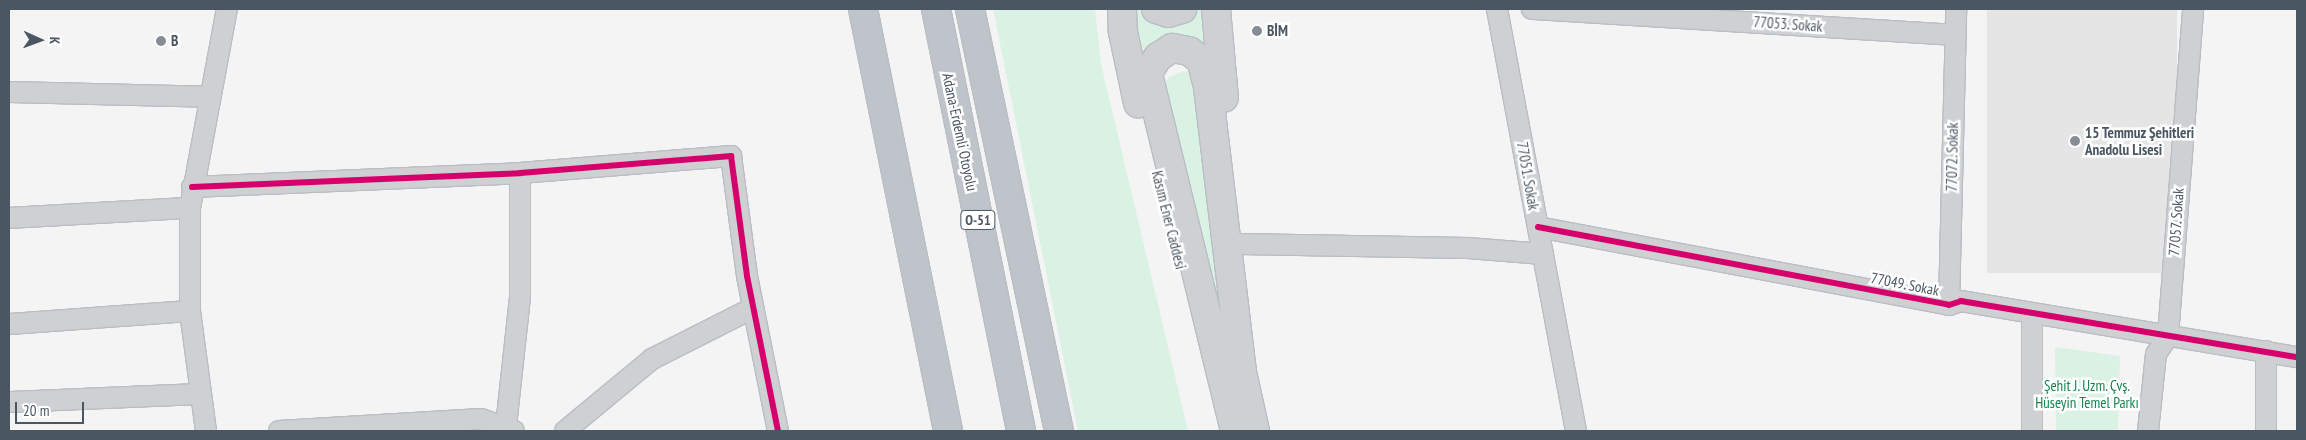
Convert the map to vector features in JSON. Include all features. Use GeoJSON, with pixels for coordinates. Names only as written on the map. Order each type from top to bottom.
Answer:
{"type":"FeatureCollection","features":[{"type":"Feature","properties":{"kind":"highway"},"geometry":{"type":"LineString","coordinates":[[863,9],[948,431]]}},
{"type":"Feature","properties":{"kind":"highway","name":"Adana-Erdemli Otoyolu"},"geometry":{"type":"LineString","coordinates":[[936,9],[1021,431]]}},
{"type":"Feature","properties":{"kind":"highway"},"geometry":{"type":"LineString","coordinates":[[970,9],[1059,431]]}},
{"type":"Feature","properties":{"kind":"main road","name":"Kasım Ener Caddesi"},"geometry":{"type":"LineString","coordinates":[[1122,9],[1122,32],[1136,97],[1221,431]]}},
{"type":"Feature","properties":{"kind":"main road"},"geometry":{"type":"LineString","coordinates":[[1156,9],[1168,13],[1182,9]]}},
{"type":"Feature","properties":{"kind":"main road"},"geometry":{"type":"LineString","coordinates":[[1216,9],[1255,378],[1268,431]]}},
{"type":"Feature","properties":{"kind":"main road"},"geometry":{"type":"LineString","coordinates":[[1235,431],[1148,73],[1158,57],[1172,48],[1189,51],[1201,60],[1208,87],[1242,372],[1255,431]]}},
{"type":"Feature","properties":{"kind":"street"},"geometry":{"type":"LineString","coordinates":[[206,431],[190,311],[190,208],[208,97],[227,9]]}},
{"type":"Feature","properties":{"kind":"street","name":"77051. Sokak"},"geometry":{"type":"LineString","coordinates":[[1497,9],[1576,431]]}},
{"type":"Feature","properties":{"kind":"street","name":"77053. Sokak"},"geometry":{"type":"LineString","coordinates":[[1532,9],[1954,35]]}},
{"type":"Feature","properties":{"kind":"street","name":"77072. Sokak"},"geometry":{"type":"LineString","coordinates":[[1949,306],[1956,9]]}},
{"type":"Feature","properties":{"kind":"street","name":"77057. Sokak"},"geometry":{"type":"LineString","coordinates":[[2148,431],[2156,354],[2168,336],[2193,9]]}},
{"type":"Feature","properties":{"kind":"street"},"geometry":{"type":"LineString","coordinates":[[9,92],[208,97]]}},
{"type":"Feature","properties":{"kind":"street"},"geometry":{"type":"LineString","coordinates":[[192,187],[520,173],[731,156],[753,308],[778,431]]}},
{"type":"Feature","properties":{"kind":"street"},"geometry":{"type":"LineString","coordinates":[[278,431],[481,419],[510,429],[520,297],[520,173]]}},
{"type":"Feature","properties":{"kind":"street"},"geometry":{"type":"LineString","coordinates":[[9,218],[190,208]]}},
{"type":"Feature","properties":{"kind":"street","name":"77049. Sokak"},"geometry":{"type":"LineString","coordinates":[[1538,227],[1949,306],[1961,301],[2032,315],[2266,350],[2297,357]]}},
{"type":"Feature","properties":{"kind":"street"},"geometry":{"type":"LineString","coordinates":[[1240,244],[1468,248],[1543,254]]}},
{"type":"Feature","properties":{"kind":"street"},"geometry":{"type":"LineString","coordinates":[[565,431],[652,359],[753,308]]}},
{"type":"Feature","properties":{"kind":"street"},"geometry":{"type":"LineString","coordinates":[[9,324],[190,311]]}},
{"type":"Feature","properties":{"kind":"street"},"geometry":{"type":"LineString","coordinates":[[2032,315],[2032,431]]}},
{"type":"Feature","properties":{"kind":"street"},"geometry":{"type":"LineString","coordinates":[[2266,350],[2266,431]]}},
{"type":"Feature","properties":{"kind":"street"},"geometry":{"type":"LineString","coordinates":[[9,402],[201,394]]}},
{"type":"Feature","properties":{"kind":"shaded area","name":"15 Temmuz Şehitleri Anadolu Lisesi"},"geometry":{"type":"Polygon","coordinates":[[[1987,9],[2177,9],[2177,273],[1987,273],[1987,9]]]}},
{"type":"Feature","properties":{"kind":"green space"},"geometry":{"type":"Polygon","coordinates":[[[993,9],[1095,9],[1101,64],[1188,431],[1078,431],[993,9]]]}},
{"type":"Feature","properties":{"kind":"green space"},"geometry":{"type":"Polygon","coordinates":[[[1136,9],[1190,16],[1196,9],[1205,9],[1208,54],[1193,36],[1172,33],[1154,42],[1140,60],[1136,9]]]}},
{"type":"Feature","properties":{"kind":"green space"},"geometry":{"type":"Polygon","coordinates":[[[1184,71],[1193,74],[1242,431],[1162,88],[1169,77],[1184,71]]]}},
{"type":"Feature","properties":{"kind":"green space","name":"Şehit J. Uzm. Çvş. Hüseyin Temel Parkı"},"geometry":{"type":"Polygon","coordinates":[[[2055,347],[2120,356],[2118,431],[2056,431],[2055,347]]]}},
{"type":"Feature","properties":{"kind":"cycle path"},"geometry":{"type":"LineString","coordinates":[[192,187],[520,173],[731,156],[747,276],[778,431]]}},
{"type":"Feature","properties":{"kind":"cycle path"},"geometry":{"type":"LineString","coordinates":[[1538,227],[1949,305],[1961,301],[2297,357]]}},
{"type":"Feature","properties":{"kind":"place","name":"BİM"},"geometry":{"type":"Point","coordinates":[1257,31]}},
{"type":"Feature","properties":{"kind":"place","name":"B"},"geometry":{"type":"Point","coordinates":[161,41]}},
{"type":"Feature","properties":{"kind":"place","name":"15 Temmuz Şehitleri Anadolu Lisesi"},"geometry":{"type":"Point","coordinates":[2075,141]}}]}
